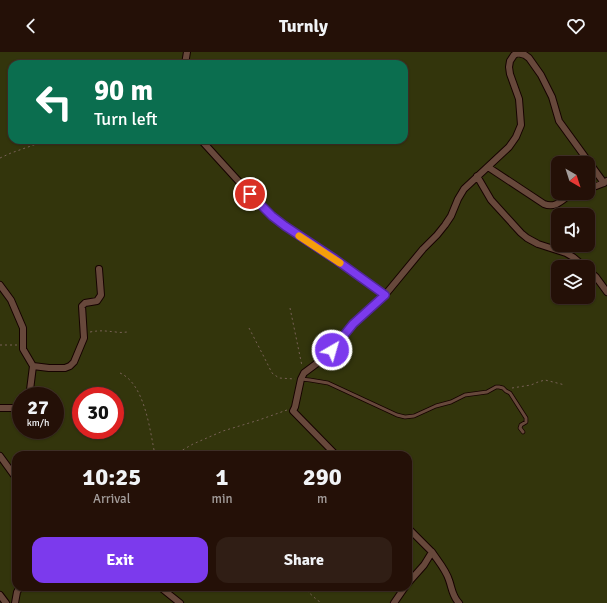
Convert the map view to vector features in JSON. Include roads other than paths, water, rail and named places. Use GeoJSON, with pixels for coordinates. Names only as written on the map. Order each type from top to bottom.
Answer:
{"type":"FeatureCollection","features":[{"type":"Feature","properties":{"kind":"street"},"geometry":{"type":"LineString","coordinates":[[332,451],[293,411],[301,379],[304,373],[326,356],[353,324],[385,295],[423,249],[441,230],[450,216],[461,192],[509,147],[516,137],[520,125],[519,99],[509,67],[512,57],[516,54],[518,53],[525,55],[542,75],[552,97],[559,121],[606,181],[595,185]]}},
{"type":"Feature","properties":{"kind":"street"},"geometry":{"type":"LineString","coordinates":[[205,144],[242,186],[278,221],[385,295]]}},
{"type":"Feature","properties":{"kind":"street"},"geometry":{"type":"LineString","coordinates":[[488,167],[548,205],[556,205],[563,200]]}},
{"type":"Feature","properties":{"kind":"street"},"geometry":{"type":"LineString","coordinates":[[478,176],[491,200],[521,233],[538,244],[566,253],[577,260]]}},
{"type":"Feature","properties":{"kind":"street"},"geometry":{"type":"LineString","coordinates":[[33,366],[65,368],[74,362],[84,338],[81,308],[84,304],[95,302],[100,297],[99,269]]}},
{"type":"Feature","properties":{"kind":"street"},"geometry":{"type":"LineString","coordinates":[[595,276],[605,284],[607,292]]}},
{"type":"Feature","properties":{"kind":"street"},"geometry":{"type":"LineString","coordinates":[[0,285],[11,300],[23,328],[23,349],[33,366],[30,387]]}},
{"type":"Feature","properties":{"kind":"street"},"geometry":{"type":"LineString","coordinates":[[0,408],[12,408]]}},
{"type":"Feature","properties":{"kind":"street"},"geometry":{"type":"LineString","coordinates":[[0,456],[12,472]]}},
{"type":"Feature","properties":{"kind":"street"},"geometry":{"type":"LineString","coordinates":[[412,532],[432,552],[449,578],[453,594],[459,603]]}},
{"type":"Feature","properties":{"kind":"street"},"geometry":{"type":"LineString","coordinates":[[412,578],[424,565],[432,552]]}},
{"type":"Feature","properties":{"kind":"street"},"geometry":{"type":"LineString","coordinates":[[15,603],[18,591]]}},
{"type":"Feature","properties":{"kind":"street"},"geometry":{"type":"LineString","coordinates":[[165,591],[180,603]]}},
{"type":"Feature","properties":{"kind":"street"},"geometry":{"type":"LineString","coordinates":[[394,603],[402,591]]}},
{"type":"Feature","properties":{"kind":"street"},"geometry":{"type":"LineString","coordinates":[[0,595],[6,603]]}},
{"type":"Feature","properties":{"kind":"lane"},"geometry":{"type":"LineString","coordinates":[[301,379],[328,383],[397,415],[405,417],[414,416],[436,406],[451,402],[462,396],[487,392],[497,387],[503,388],[510,393],[526,418],[526,422],[521,425],[520,428],[523,432]]}}]}
